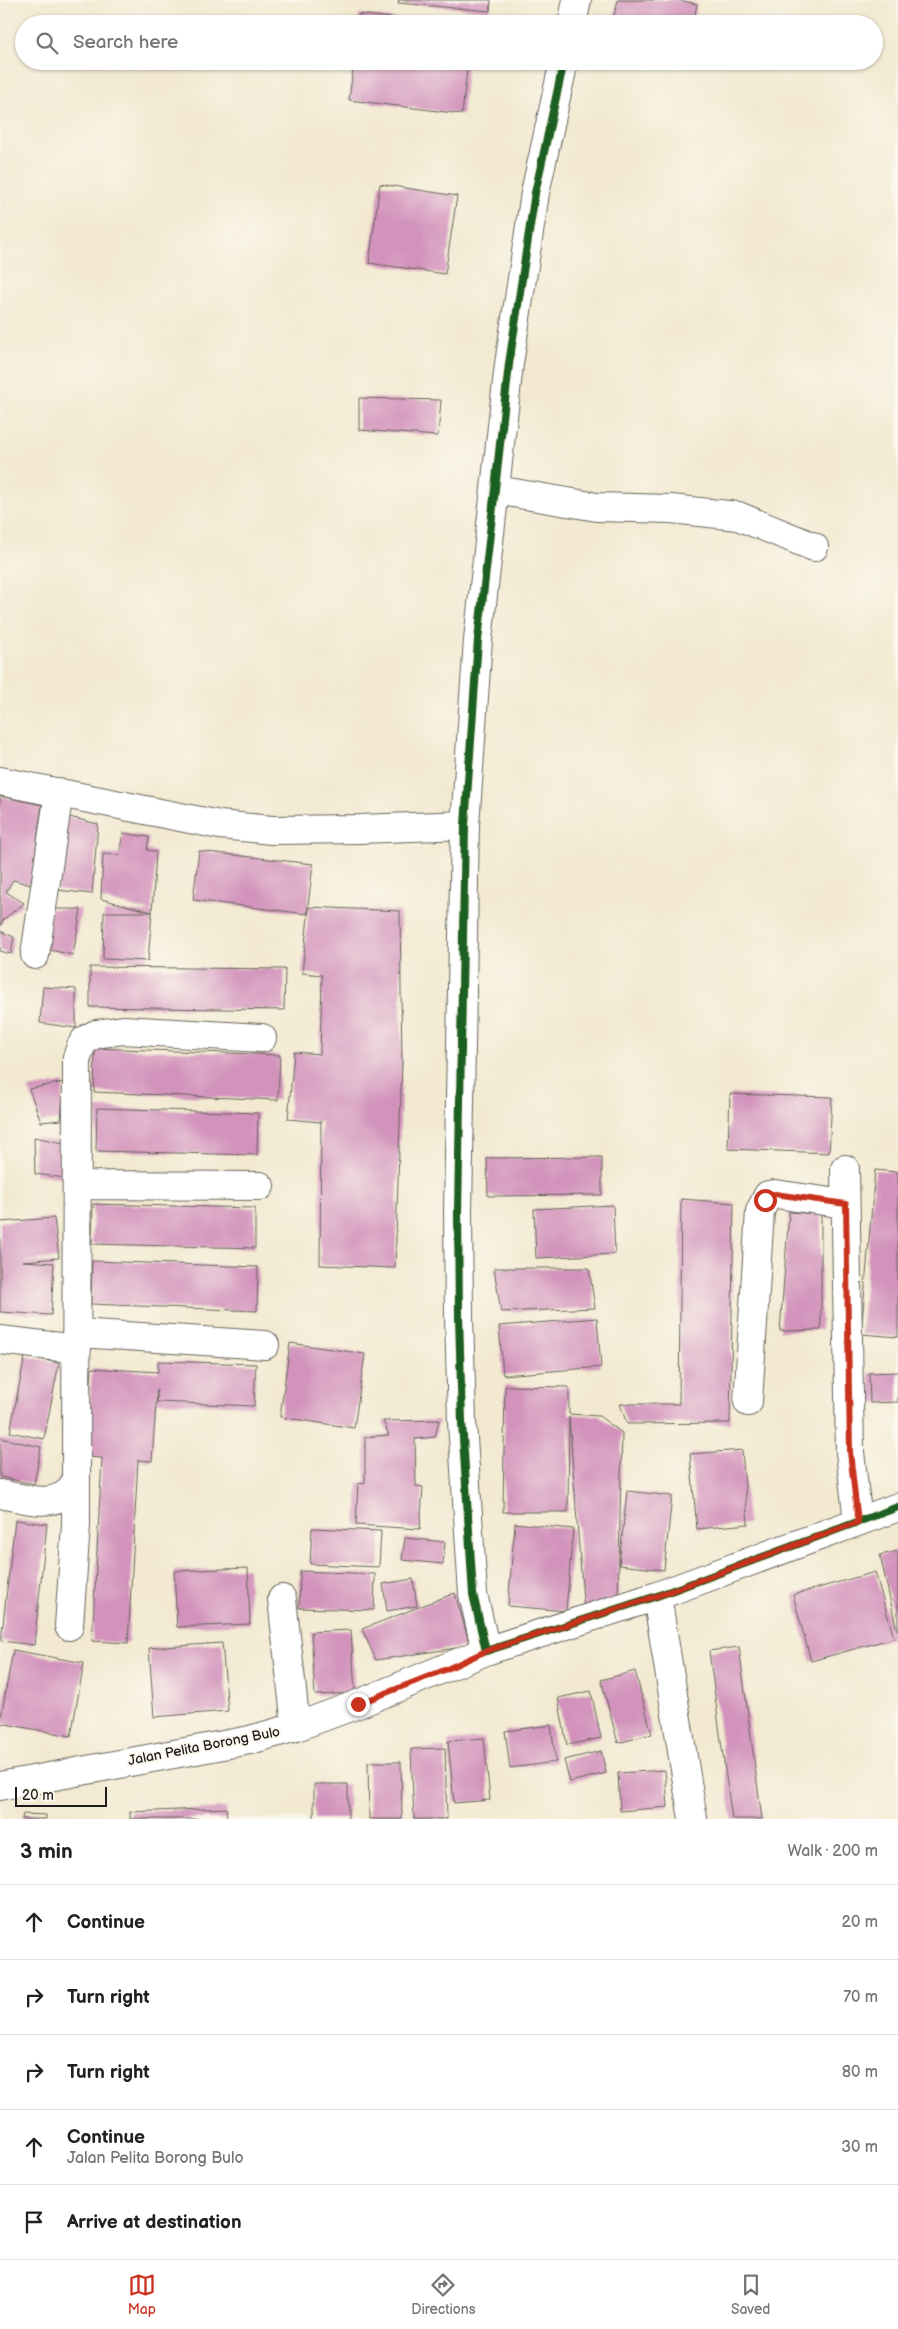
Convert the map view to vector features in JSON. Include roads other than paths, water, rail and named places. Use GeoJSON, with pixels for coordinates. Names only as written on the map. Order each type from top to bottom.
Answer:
{"type":"FeatureCollection","features":[{"type":"Feature","properties":{"kind":"street"},"geometry":{"type":"LineString","coordinates":[[574,15],[577,0]]}},
{"type":"Feature","properties":{"kind":"street"},"geometry":{"type":"LineString","coordinates":[[486,1651],[473,1594],[462,1422],[459,1316],[458,1211],[465,825],[478,640],[510,364],[535,194],[562,70]]}},
{"type":"Feature","properties":{"kind":"street"},"geometry":{"type":"LineString","coordinates":[[496,490],[597,507],[671,509],[738,516],[814,547]]}},
{"type":"Feature","properties":{"kind":"street"},"geometry":{"type":"LineString","coordinates":[[0,781],[220,825],[272,830],[465,825]]}},
{"type":"Feature","properties":{"kind":"street"},"geometry":{"type":"LineString","coordinates":[[35,955],[59,792]]}},
{"type":"Feature","properties":{"kind":"street"},"geometry":{"type":"LineString","coordinates":[[69,1626],[76,1524],[77,1058],[85,1040],[96,1034],[123,1030],[262,1038]]}},
{"type":"Feature","properties":{"kind":"street"},"geometry":{"type":"LineString","coordinates":[[845,1169],[850,1452],[858,1522]]}},
{"type":"Feature","properties":{"kind":"street"},"geometry":{"type":"LineString","coordinates":[[77,1185],[260,1186]]}},
{"type":"Feature","properties":{"kind":"street"},"geometry":{"type":"LineString","coordinates":[[748,1402],[760,1211],[765,1200],[768,1195],[775,1194],[846,1204]]}},
{"type":"Feature","properties":{"kind":"street"},"geometry":{"type":"LineString","coordinates":[[0,1340],[265,1345]]}},
{"type":"Feature","properties":{"kind":"street"},"geometry":{"type":"LineString","coordinates":[[0,1494],[50,1501],[66,1496],[72,1490],[76,1479]]}},
{"type":"Feature","properties":{"kind":"street","name":"Jalan Pelita Borong Bulo"},"geometry":{"type":"LineString","coordinates":[[0,1786],[250,1740],[296,1727],[447,1669],[486,1651],[657,1596],[898,1507]]}},
{"type":"Feature","properties":{"kind":"street"},"geometry":{"type":"LineString","coordinates":[[657,1596],[693,1819]]}},
{"type":"Feature","properties":{"kind":"street"},"geometry":{"type":"LineString","coordinates":[[282,1599],[296,1727]]}}]}
